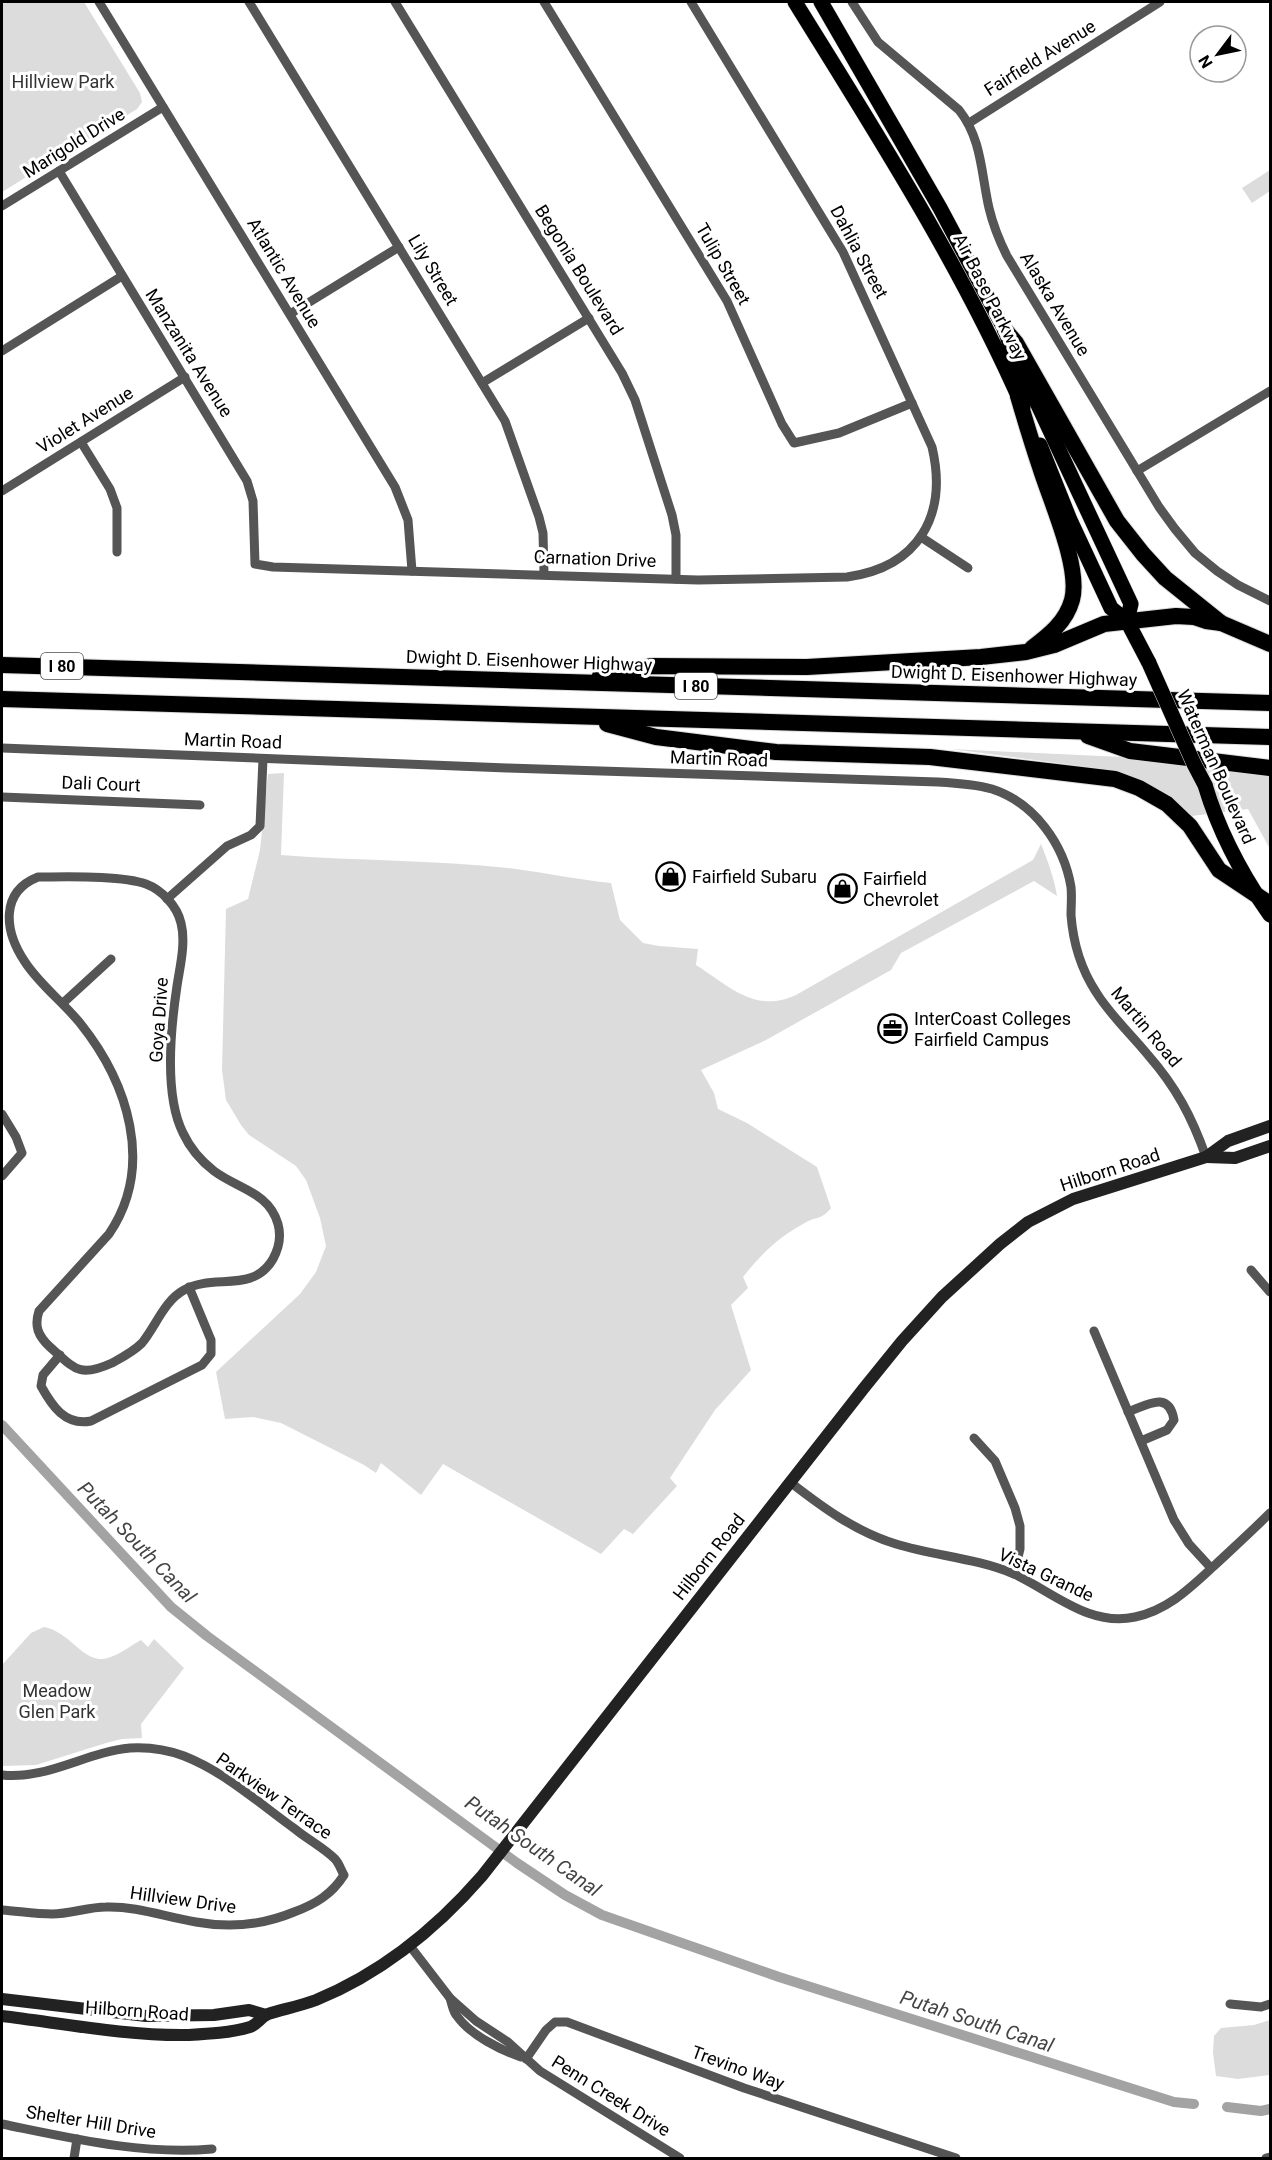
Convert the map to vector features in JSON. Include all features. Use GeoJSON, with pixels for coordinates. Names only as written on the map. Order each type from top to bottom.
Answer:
{"type":"FeatureCollection","features":[{"type":"Feature","properties":{"kind":"highway"},"geometry":{"type":"LineString","coordinates":[[1005,330],[1016,343],[1118,521],[1143,554],[1166,578],[1221,622],[1270,644]]}},
{"type":"Feature","properties":{"kind":"highway"},"geometry":{"type":"LineString","coordinates":[[1018,396],[1068,552],[1074,586],[1069,608],[1062,621],[1053,632],[1026,652]]}},
{"type":"Feature","properties":{"kind":"highway"},"geometry":{"type":"LineString","coordinates":[[570,682],[651,666],[807,667],[1026,652],[1054,645],[1104,624],[1176,616],[1221,622]]}},
{"type":"Feature","properties":{"kind":"highway","name":"Dwight D. Eisenhower Highway"},"geometry":{"type":"LineString","coordinates":[[2,665],[1270,703]]}},
{"type":"Feature","properties":{"kind":"highway","name":"I 80"},"geometry":{"type":"LineString","coordinates":[[2,699],[1270,737]]}},
{"type":"Feature","properties":{"kind":"highway"},"geometry":{"type":"LineString","coordinates":[[574,716],[656,737],[776,752],[930,757],[1115,779],[1139,788],[1167,804],[1190,826],[1219,870],[1264,900]]}},
{"type":"Feature","properties":{"kind":"highway"},"geometry":{"type":"LineString","coordinates":[[1076,731],[1130,751],[1270,768]]}},
{"type":"Feature","properties":{"kind":"main road","name":"Air Base Parkway"},"geometry":{"type":"LineString","coordinates":[[795,2],[926,218],[964,288],[1018,396],[1070,520],[1111,608],[1127,621],[1149,663]]}},
{"type":"Feature","properties":{"kind":"main road","name":"Air Base Parkway"},"geometry":{"type":"LineString","coordinates":[[821,2],[946,218],[1005,330],[1131,604],[1127,621]]}},
{"type":"Feature","properties":{"kind":"main road","name":"Waterman Boulevard"},"geometry":{"type":"LineString","coordinates":[[1149,663],[1205,785],[1215,817],[1236,861],[1264,900],[1270,915]]}},
{"type":"Feature","properties":{"kind":"street","name":"Atlantic Avenue"},"geometry":{"type":"LineString","coordinates":[[99,2],[395,487],[408,520],[412,571]]}},
{"type":"Feature","properties":{"kind":"street","name":"Lily Street"},"geometry":{"type":"LineString","coordinates":[[249,2],[505,421],[526,477],[543,533],[544,574]]}},
{"type":"Feature","properties":{"kind":"street","name":"Begonia Boulevard"},"geometry":{"type":"LineString","coordinates":[[395,2],[589,318],[636,400],[672,515],[676,536],[676,579]]}},
{"type":"Feature","properties":{"kind":"street","name":"Tulip Street"},"geometry":{"type":"LineString","coordinates":[[544,2],[727,301],[782,424],[794,443],[839,433],[912,403]]}},
{"type":"Feature","properties":{"kind":"street","name":"Dahlia Street"},"geometry":{"type":"LineString","coordinates":[[691,2],[843,252],[932,447],[937,468],[938,491],[921,537]]}},
{"type":"Feature","properties":{"kind":"street","name":"Alaska Avenue"},"geometry":{"type":"LineString","coordinates":[[852,2],[878,42],[959,110],[969,123],[978,149],[988,206],[997,237],[1169,522],[1195,553],[1238,585],[1270,601]]}},
{"type":"Feature","properties":{"kind":"street","name":"Fairfield Avenue"},"geometry":{"type":"LineString","coordinates":[[969,123],[1160,2]]}},
{"type":"Feature","properties":{"kind":"street","name":"Marigold Drive"},"geometry":{"type":"LineString","coordinates":[[2,207],[163,107]]}},
{"type":"Feature","properties":{"kind":"street","name":"Manzanita Avenue"},"geometry":{"type":"LineString","coordinates":[[59,171],[247,481],[253,501],[255,564]]}},
{"type":"Feature","properties":{"kind":"street"},"geometry":{"type":"LineString","coordinates":[[290,314],[399,247]]}},
{"type":"Feature","properties":{"kind":"street"},"geometry":{"type":"LineString","coordinates":[[2,351],[122,276]]}},
{"type":"Feature","properties":{"kind":"street"},"geometry":{"type":"LineString","coordinates":[[483,383],[589,318]]}},
{"type":"Feature","properties":{"kind":"street","name":"Violet Avenue"},"geometry":{"type":"LineString","coordinates":[[2,491],[185,378]]}},
{"type":"Feature","properties":{"kind":"street"},"geometry":{"type":"LineString","coordinates":[[1137,471],[1270,391]]}},
{"type":"Feature","properties":{"kind":"street"},"geometry":{"type":"LineString","coordinates":[[81,442],[110,489],[117,508],[117,552]]}},
{"type":"Feature","properties":{"kind":"street"},"geometry":{"type":"LineString","coordinates":[[921,537],[968,568]]}},
{"type":"Feature","properties":{"kind":"street","name":"Carnation Drive"},"geometry":{"type":"LineString","coordinates":[[255,564],[273,567],[676,579],[816,578],[865,575],[897,560],[921,537]]}},
{"type":"Feature","properties":{"kind":"street","name":"Martin Road"},"geometry":{"type":"LineString","coordinates":[[2,748],[963,783],[993,789],[1022,805],[1037,818],[1061,852],[1068,873],[1074,933],[1080,960],[1087,976],[1104,1003],[1179,1094],[1198,1133],[1206,1157]]}},
{"type":"Feature","properties":{"kind":"street"},"geometry":{"type":"LineString","coordinates":[[167,899],[227,846],[251,835],[260,826],[263,759]]}},
{"type":"Feature","properties":{"kind":"street","name":"Dali Court"},"geometry":{"type":"LineString","coordinates":[[2,797],[200,805]]}},
{"type":"Feature","properties":{"kind":"street","name":"Goya Drive"},"geometry":{"type":"LineString","coordinates":[[11,896],[16,888],[38,877],[130,880],[147,884],[167,899],[176,910],[181,922],[183,940],[170,1045],[175,1109],[182,1132],[197,1154],[215,1172],[257,1194],[267,1202],[275,1214],[280,1230],[278,1248],[273,1260],[252,1278],[239,1282],[202,1283],[189,1287]]}},
{"type":"Feature","properties":{"kind":"street"},"geometry":{"type":"LineString","coordinates":[[2,890],[11,896],[6,909],[7,926],[12,941],[26,964],[63,1003],[93,1041],[111,1072],[129,1124],[134,1154],[130,1191],[117,1222],[109,1234],[39,1311],[36,1321],[37,1331],[42,1340],[78,1369],[87,1372],[97,1370],[126,1356],[142,1342],[172,1299],[189,1287],[211,1340],[211,1354],[202,1365],[91,1421],[79,1424],[64,1417],[41,1386],[43,1375],[60,1355]]}},
{"type":"Feature","properties":{"kind":"street"},"geometry":{"type":"LineString","coordinates":[[63,1003],[111,959]]}},
{"type":"Feature","properties":{"kind":"street"},"geometry":{"type":"LineString","coordinates":[[2,1114],[16,1137],[22,1153],[2,1176]]}},
{"type":"Feature","properties":{"kind":"street","name":"Hilborn Road"},"geometry":{"type":"LineString","coordinates":[[2,2016],[148,2033],[186,2035],[252,2027],[266,2015],[336,1991],[372,1972],[410,1946],[434,1927],[460,1901],[486,1870],[790,1482],[909,1333],[942,1297],[1000,1244],[1029,1222],[1073,1199],[1206,1157],[1228,1141],[1270,1126]]}},
{"type":"Feature","properties":{"kind":"street","name":"Hilborn Road"},"geometry":{"type":"LineString","coordinates":[[1206,1157],[1235,1158],[1270,1146]]}},
{"type":"Feature","properties":{"kind":"street"},"geometry":{"type":"LineString","coordinates":[[1251,1270],[1270,1292]]}},
{"type":"Feature","properties":{"kind":"street"},"geometry":{"type":"LineString","coordinates":[[1094,1331],[1174,1520],[1189,1544],[1211,1568]]}},
{"type":"Feature","properties":{"kind":"street"},"geometry":{"type":"LineString","coordinates":[[1128,1412],[1156,1401],[1166,1403],[1172,1410],[1174,1420],[1167,1430],[1141,1442]]}},
{"type":"Feature","properties":{"kind":"street"},"geometry":{"type":"LineString","coordinates":[[974,1438],[995,1461],[1015,1508],[1020,1526],[1020,1549],[1014,1574]]}},
{"type":"Feature","properties":{"kind":"street","name":"Vista Grande"},"geometry":{"type":"LineString","coordinates":[[790,1482],[836,1515],[866,1532],[894,1543],[983,1563],[1014,1574],[1073,1608],[1102,1618],[1133,1618],[1159,1610],[1183,1594],[1270,1513]]}},
{"type":"Feature","properties":{"kind":"street","name":"Parkview Terrace"},"geometry":{"type":"LineString","coordinates":[[2,1775],[31,1775],[53,1770],[104,1752],[132,1748],[156,1749],[183,1756],[213,1770],[270,1811],[335,1860],[344,1875]]}},
{"type":"Feature","properties":{"kind":"street","name":"Hillview Drive"},"geometry":{"type":"LineString","coordinates":[[2,1910],[53,1914],[105,1907],[145,1910],[195,1922],[225,1925],[250,1924],[282,1918],[308,1907],[335,1889],[344,1875]]}},
{"type":"Feature","properties":{"kind":"street","name":"Penn Creek Drive"},"geometry":{"type":"LineString","coordinates":[[410,1946],[450,1998],[476,2021],[508,2042],[540,2071],[680,2158]]}},
{"type":"Feature","properties":{"kind":"street","name":"Penn Creek Drive"},"geometry":{"type":"LineString","coordinates":[[450,1998],[456,2015],[488,2042],[501,2050],[526,2059]]}},
{"type":"Feature","properties":{"kind":"street","name":"Hilborn Road"},"geometry":{"type":"LineString","coordinates":[[2,1999],[146,2016],[194,2016],[249,2010],[266,2015]]}},
{"type":"Feature","properties":{"kind":"street"},"geometry":{"type":"LineString","coordinates":[[1230,2004],[1261,2007],[1270,2004]]}},
{"type":"Feature","properties":{"kind":"street","name":"Penn Creek Drive"},"geometry":{"type":"LineString","coordinates":[[476,2021],[488,2042]]}},
{"type":"Feature","properties":{"kind":"street","name":"Trevino Way"},"geometry":{"type":"LineString","coordinates":[[526,2059],[546,2030],[555,2022],[567,2022],[932,2155],[956,2158]]}},
{"type":"Feature","properties":{"kind":"street","name":"Shelter Hill Drive"},"geometry":{"type":"LineString","coordinates":[[2,2124],[139,2150],[212,2149]]}},
{"type":"Feature","properties":{"kind":"street"},"geometry":{"type":"LineString","coordinates":[[74,2158],[77,2139]]}},
{"type":"Feature","properties":{"kind":"street"},"geometry":{"type":"LineString","coordinates":[[1266,2158],[1270,2157]]}},
{"type":"Feature","properties":{"kind":"green space","name":"Hillview Park"},"geometry":{"type":"Polygon","coordinates":[[[2,2],[84,2],[140,93],[142,102],[137,109],[2,192],[2,2]]]}},
{"type":"Feature","properties":{"kind":"green space"},"geometry":{"type":"Polygon","coordinates":[[[1270,170],[1270,191],[1252,203],[1242,188],[1270,170]]]}},
{"type":"Feature","properties":{"kind":"green space"},"geometry":{"type":"Polygon","coordinates":[[[951,749],[1270,764],[1270,849],[1248,809],[1192,816],[1169,795],[1118,771],[951,749]]]}},
{"type":"Feature","properties":{"kind":"green space"},"geometry":{"type":"Polygon","coordinates":[[[284,773],[281,855],[487,866],[611,883],[620,920],[643,943],[698,949],[696,965],[743,995],[768,1001],[796,995],[1033,860],[1041,844],[1057,896],[1034,881],[901,953],[891,970],[766,1040],[701,1070],[714,1093],[718,1109],[747,1123],[817,1167],[831,1208],[821,1217],[794,1229],[778,1241],[743,1277],[748,1288],[731,1305],[751,1370],[715,1410],[670,1478],[677,1486],[633,1534],[624,1529],[601,1554],[443,1464],[421,1495],[381,1463],[376,1473],[281,1423],[253,1417],[225,1419],[216,1372],[300,1294],[316,1272],[326,1246],[320,1218],[306,1180],[296,1166],[249,1135],[241,1125],[226,1100],[222,1070],[226,909],[248,899],[260,850],[268,774],[284,773]]]}},
{"type":"Feature","properties":{"kind":"green space","name":"Meadow Glen Park"},"geometry":{"type":"Polygon","coordinates":[[[44,1627],[60,1634],[88,1655],[102,1659],[117,1654],[141,1640],[148,1647],[154,1639],[184,1668],[141,1724],[142,1738],[106,1743],[36,1765],[2,1766],[2,1665],[31,1633],[44,1627]]]}},
{"type":"Feature","properties":{"kind":"green space"},"geometry":{"type":"Polygon","coordinates":[[[1270,2020],[1270,2075],[1238,2079],[1216,2076],[1213,2053],[1214,2036],[1221,2028],[1254,2025],[1270,2020]]]}},
{"type":"Feature","properties":{"kind":"waterway","name":"Putah South Canal"},"geometry":{"type":"LineString","coordinates":[[2,1425],[171,1607],[207,1636],[517,1863],[565,1895],[602,1915],[779,1977],[1174,2102],[1194,2104]]}},
{"type":"Feature","properties":{"kind":"waterway","name":"Putah South Canal"},"geometry":{"type":"LineString","coordinates":[[1227,2107],[1261,2111],[1270,2109]]}},
{"type":"Feature","properties":{"kind":"place","name":"Fairfield Subaru"},"geometry":{"type":"Point","coordinates":[671,877]}},
{"type":"Feature","properties":{"kind":"place","name":"Fairfield Chevrolet"},"geometry":{"type":"Point","coordinates":[842,889]}},
{"type":"Feature","properties":{"kind":"place","name":"InterCoast Colleges Fairfield Campus"},"geometry":{"type":"Point","coordinates":[893,1029]}}]}
